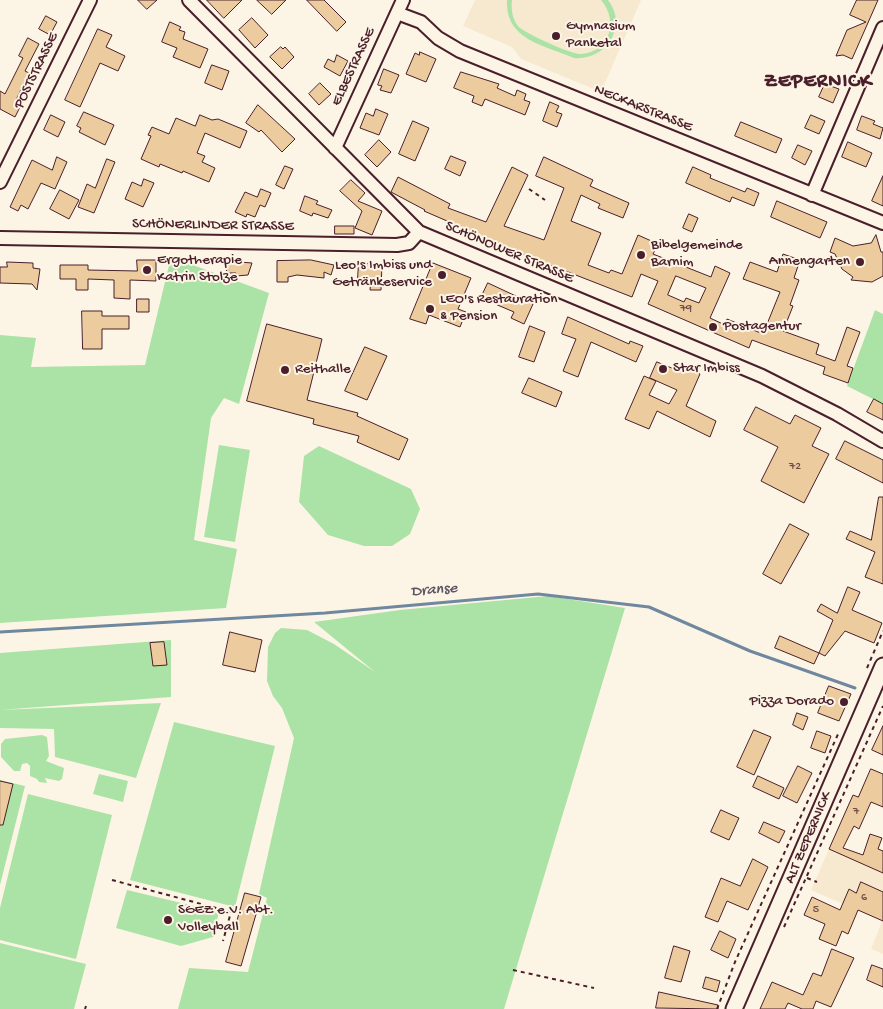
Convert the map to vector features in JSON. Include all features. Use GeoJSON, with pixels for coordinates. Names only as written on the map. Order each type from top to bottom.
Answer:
{"type":"FeatureCollection","features":[{"type":"Feature","properties":{"kind":"main road","name":"ALT ZEPERNICK"},"geometry":{"type":"LineString","coordinates":[[734,1009],[883,666]]}},
{"type":"Feature","properties":{"kind":"street","name":"POSTSTRASSE"},"geometry":{"type":"LineString","coordinates":[[2,174],[90,0]]}},
{"type":"Feature","properties":{"kind":"street","name":"SCHÖNOWER STRASSE"},"geometry":{"type":"LineString","coordinates":[[190,0],[419,232],[754,372],[837,414],[883,441]]}},
{"type":"Feature","properties":{"kind":"street","name":"ELBESTRASSE"},"geometry":{"type":"LineString","coordinates":[[335,148],[403,0]]}},
{"type":"Feature","properties":{"kind":"street","name":"NECKARSTRASSE"},"geometry":{"type":"LineString","coordinates":[[397,13],[421,22],[438,38],[460,51],[883,223]]}},
{"type":"Feature","properties":{"kind":"street"},"geometry":{"type":"LineString","coordinates":[[812,195],[883,28]]}},
{"type":"Feature","properties":{"kind":"street","name":"SCHÖNERLINDER STRASSE"},"geometry":{"type":"LineString","coordinates":[[0,238],[397,246],[409,243],[419,232]]}},
{"type":"Feature","properties":{"kind":"path"},"geometry":{"type":"LineString","coordinates":[[529,190],[545,200]]}},
{"type":"Feature","properties":{"kind":"path"},"geometry":{"type":"LineString","coordinates":[[865,675],[883,631]]}},
{"type":"Feature","properties":{"kind":"path"},"geometry":{"type":"LineString","coordinates":[[783,930],[883,706]]}},
{"type":"Feature","properties":{"kind":"path"},"geometry":{"type":"LineString","coordinates":[[717,1009],[734,962],[841,728]]}},
{"type":"Feature","properties":{"kind":"path"},"geometry":{"type":"LineString","coordinates":[[806,878],[817,882]]}},
{"type":"Feature","properties":{"kind":"path"},"geometry":{"type":"LineString","coordinates":[[112,880],[231,912],[223,941]]}},
{"type":"Feature","properties":{"kind":"path"},"geometry":{"type":"LineString","coordinates":[[513,970],[594,988]]}},
{"type":"Feature","properties":{"kind":"shaded area","name":"Gymnasium Panketal"},"geometry":{"type":"Polygon","coordinates":[[[475,0],[641,0],[601,92],[521,59],[512,47],[463,26],[475,0]]]}},
{"type":"Feature","properties":{"kind":"shaded area"},"geometry":{"type":"Polygon","coordinates":[[[829,849],[883,873],[883,954],[871,949],[882,921],[811,890],[829,849]]]}},
{"type":"Feature","properties":{"kind":"green space"},"geometry":{"type":"Polygon","coordinates":[[[507,0],[512,0],[513,17],[518,26],[548,43],[568,51],[581,54],[591,52],[605,42],[609,34],[610,17],[601,0],[608,0],[614,10],[615,31],[604,48],[595,54],[574,58],[528,39],[519,33],[512,24],[508,13],[507,0]]]}},
{"type":"Feature","properties":{"kind":"green space"},"geometry":{"type":"Polygon","coordinates":[[[171,257],[269,293],[239,404],[224,398],[211,418],[194,540],[237,549],[226,608],[0,623],[0,335],[36,338],[31,367],[145,365],[171,257]]]}},
{"type":"Feature","properties":{"kind":"green space"},"geometry":{"type":"Polygon","coordinates":[[[875,310],[883,314],[883,404],[847,386],[875,310]]]}},
{"type":"Feature","properties":{"kind":"green space"},"geometry":{"type":"Polygon","coordinates":[[[219,445],[250,450],[235,542],[204,537],[219,445]]]}},
{"type":"Feature","properties":{"kind":"green space"},"geometry":{"type":"Polygon","coordinates":[[[319,446],[411,489],[420,509],[410,534],[392,546],[364,546],[328,535],[299,502],[304,456],[319,446]]]}},
{"type":"Feature","properties":{"kind":"green space"},"geometry":{"type":"Polygon","coordinates":[[[548,596],[625,608],[504,1009],[178,1009],[189,968],[248,972],[267,898],[259,894],[294,738],[282,708],[273,696],[267,681],[268,647],[275,633],[281,628],[307,630],[334,644],[375,672],[314,622],[400,610],[548,596]]]}},
{"type":"Feature","properties":{"kind":"green space"},"geometry":{"type":"Polygon","coordinates":[[[171,640],[171,697],[0,710],[0,653],[171,640]]]}},
{"type":"Feature","properties":{"kind":"green space"},"geometry":{"type":"Polygon","coordinates":[[[161,703],[136,778],[55,757],[54,729],[0,728],[0,710],[161,703]]]}},
{"type":"Feature","properties":{"kind":"green space"},"geometry":{"type":"Polygon","coordinates":[[[174,722],[275,746],[235,907],[130,880],[174,722]]]}},
{"type":"Feature","properties":{"kind":"green space"},"geometry":{"type":"Polygon","coordinates":[[[42,735],[47,737],[49,756],[46,761],[64,768],[62,779],[59,781],[45,778],[47,783],[39,782],[30,776],[30,766],[27,763],[22,764],[20,771],[14,771],[1,757],[1,744],[5,739],[42,735]]]}},
{"type":"Feature","properties":{"kind":"green space"},"geometry":{"type":"Polygon","coordinates":[[[99,774],[128,781],[123,802],[93,794],[99,774]]]}},
{"type":"Feature","properties":{"kind":"green space"},"geometry":{"type":"Polygon","coordinates":[[[0,780],[25,786],[0,885],[0,780]]]}},
{"type":"Feature","properties":{"kind":"green space"},"geometry":{"type":"Polygon","coordinates":[[[28,794],[112,815],[76,959],[0,940],[0,908],[28,794]]]}},
{"type":"Feature","properties":{"kind":"green space","name":"SGEZ e.V. Abt. Volleyball"},"geometry":{"type":"Polygon","coordinates":[[[127,890],[219,912],[213,937],[181,946],[116,928],[127,890]]]}},
{"type":"Feature","properties":{"kind":"green space"},"geometry":{"type":"Polygon","coordinates":[[[0,943],[86,964],[74,1009],[0,1009],[0,943]]]}},
{"type":"Feature","properties":{"kind":"building"},"geometry":{"type":"Polygon","coordinates":[[[138,0],[157,0],[147,9],[138,0]]]}},
{"type":"Feature","properties":{"kind":"building"},"geometry":{"type":"Polygon","coordinates":[[[207,0],[242,0],[224,18],[207,0]]]}},
{"type":"Feature","properties":{"kind":"building"},"geometry":{"type":"Polygon","coordinates":[[[257,0],[286,0],[272,14],[257,0]]]}},
{"type":"Feature","properties":{"kind":"building"},"geometry":{"type":"Polygon","coordinates":[[[307,0],[324,0],[346,22],[337,31],[307,0]]]}},
{"type":"Feature","properties":{"kind":"building"},"geometry":{"type":"Polygon","coordinates":[[[857,0],[878,0],[852,59],[843,55],[836,56],[847,30],[866,22],[850,15],[857,0]]]}},
{"type":"Feature","properties":{"kind":"building"},"geometry":{"type":"Polygon","coordinates":[[[46,16],[57,22],[50,35],[39,29],[46,16]]]}},
{"type":"Feature","properties":{"kind":"building"},"geometry":{"type":"Polygon","coordinates":[[[252,18],[268,35],[255,48],[239,30],[252,18]]]}},
{"type":"Feature","properties":{"kind":"building"},"geometry":{"type":"Polygon","coordinates":[[[170,22],[181,27],[179,30],[185,32],[183,39],[208,49],[200,68],[173,57],[177,48],[162,42],[170,22]]]}},
{"type":"Feature","properties":{"kind":"building"},"geometry":{"type":"Polygon","coordinates":[[[98,29],[112,35],[106,47],[125,56],[118,71],[100,63],[80,107],[65,100],[98,29]]]}},
{"type":"Feature","properties":{"kind":"building"},"geometry":{"type":"Polygon","coordinates":[[[28,38],[39,44],[25,71],[29,73],[16,100],[22,103],[15,117],[0,109],[0,91],[5,94],[23,58],[19,56],[28,38]]]}},
{"type":"Feature","properties":{"kind":"building"},"geometry":{"type":"Polygon","coordinates":[[[281,47],[283,49],[285,47],[294,57],[282,69],[270,57],[281,47]]]}},
{"type":"Feature","properties":{"kind":"building"},"geometry":{"type":"Polygon","coordinates":[[[420,52],[436,59],[426,82],[406,74],[415,53],[419,55],[420,52]]]}},
{"type":"Feature","properties":{"kind":"building"},"geometry":{"type":"Polygon","coordinates":[[[337,55],[348,61],[340,76],[324,67],[328,59],[334,62],[337,55]]]}},
{"type":"Feature","properties":{"kind":"building"},"geometry":{"type":"Polygon","coordinates":[[[212,65],[229,71],[222,90],[205,83],[212,65]]]}},
{"type":"Feature","properties":{"kind":"building"},"geometry":{"type":"Polygon","coordinates":[[[384,69],[399,75],[391,93],[380,90],[382,86],[378,85],[384,69]]]}},
{"type":"Feature","properties":{"kind":"building"},"geometry":{"type":"Polygon","coordinates":[[[461,72],[499,84],[497,88],[515,96],[517,90],[526,94],[524,100],[530,102],[525,115],[485,99],[482,106],[472,102],[474,96],[454,88],[461,72]]]}},
{"type":"Feature","properties":{"kind":"building"},"geometry":{"type":"Polygon","coordinates":[[[320,83],[331,94],[319,105],[309,94],[320,83]]]}},
{"type":"Feature","properties":{"kind":"building"},"geometry":{"type":"Polygon","coordinates":[[[825,84],[839,89],[833,103],[819,97],[825,84]]]}},
{"type":"Feature","properties":{"kind":"building"},"geometry":{"type":"Polygon","coordinates":[[[550,102],[559,106],[556,112],[562,114],[557,127],[543,121],[550,102]]]}},
{"type":"Feature","properties":{"kind":"building"},"geometry":{"type":"Polygon","coordinates":[[[258,105],[295,139],[282,152],[261,130],[259,132],[246,123],[258,105]]]}},
{"type":"Feature","properties":{"kind":"building"},"geometry":{"type":"Polygon","coordinates":[[[376,109],[388,114],[379,135],[360,128],[366,113],[373,116],[376,109]]]}},
{"type":"Feature","properties":{"kind":"building"},"geometry":{"type":"Polygon","coordinates":[[[84,112],[114,125],[105,145],[79,132],[81,128],[77,126],[84,112]]]}},
{"type":"Feature","properties":{"kind":"building"},"geometry":{"type":"Polygon","coordinates":[[[51,115],[65,122],[58,137],[44,130],[51,115]]]}},
{"type":"Feature","properties":{"kind":"building"},"geometry":{"type":"Polygon","coordinates":[[[200,115],[212,120],[218,119],[247,131],[240,148],[205,133],[197,153],[205,156],[202,162],[215,168],[209,182],[183,171],[182,173],[160,164],[159,167],[141,159],[151,136],[148,135],[152,127],[169,134],[176,118],[195,126],[200,115]]]}},
{"type":"Feature","properties":{"kind":"building"},"geometry":{"type":"Polygon","coordinates":[[[811,115],[825,121],[819,134],[805,128],[811,115]]]}},
{"type":"Feature","properties":{"kind":"building"},"geometry":{"type":"Polygon","coordinates":[[[862,116],[875,121],[873,124],[883,128],[880,139],[857,130],[862,116]]]}},
{"type":"Feature","properties":{"kind":"building"},"geometry":{"type":"Polygon","coordinates":[[[413,121],[429,128],[415,161],[399,154],[413,121]]]}},
{"type":"Feature","properties":{"kind":"building"},"geometry":{"type":"Polygon","coordinates":[[[741,122],[782,139],[776,153],[735,136],[741,122]]]}},
{"type":"Feature","properties":{"kind":"building"},"geometry":{"type":"Polygon","coordinates":[[[379,140],[391,152],[377,167],[365,155],[379,140]]]}},
{"type":"Feature","properties":{"kind":"building"},"geometry":{"type":"Polygon","coordinates":[[[848,142],[872,153],[866,167],[842,157],[848,142]]]}},
{"type":"Feature","properties":{"kind":"building"},"geometry":{"type":"Polygon","coordinates":[[[798,145],[812,151],[805,165],[792,158],[798,145]]]}},
{"type":"Feature","properties":{"kind":"building"},"geometry":{"type":"Polygon","coordinates":[[[451,156],[466,162],[460,176],[445,169],[451,156]]]}},
{"type":"Feature","properties":{"kind":"building"},"geometry":{"type":"Polygon","coordinates":[[[57,157],[67,162],[55,189],[41,183],[28,209],[21,205],[18,211],[10,207],[32,160],[52,170],[57,157]]]}},
{"type":"Feature","properties":{"kind":"building"},"geometry":{"type":"Polygon","coordinates":[[[544,157],[593,180],[590,186],[629,203],[623,218],[598,208],[600,204],[581,195],[571,221],[601,233],[588,265],[609,273],[611,270],[622,274],[638,235],[658,244],[653,254],[711,277],[715,266],[730,273],[710,318],[725,325],[727,319],[763,334],[780,292],[743,279],[750,262],[777,272],[783,254],[800,260],[794,278],[799,280],[790,305],[793,306],[783,331],[819,344],[816,354],[835,361],[847,327],[860,332],[847,366],[853,368],[848,383],[823,374],[825,367],[752,340],[749,348],[648,304],[658,281],[641,274],[632,297],[453,227],[454,224],[424,211],[391,192],[398,177],[450,204],[448,208],[486,222],[512,167],[528,175],[504,226],[544,240],[564,188],[536,176],[544,157]],[[676,276],[668,295],[684,302],[686,298],[699,303],[706,288],[676,276]]]}},
{"type":"Feature","properties":{"kind":"building"},"geometry":{"type":"Polygon","coordinates":[[[107,159],[115,162],[94,213],[78,207],[87,184],[95,188],[107,159]]]}},
{"type":"Feature","properties":{"kind":"building"},"geometry":{"type":"Polygon","coordinates":[[[285,166],[293,169],[284,189],[276,185],[285,166]]]}},
{"type":"Feature","properties":{"kind":"building"},"geometry":{"type":"Polygon","coordinates":[[[693,167],[711,175],[710,178],[745,192],[747,188],[759,193],[754,206],[732,197],[730,202],[686,183],[693,167]]]}},
{"type":"Feature","properties":{"kind":"building"},"geometry":{"type":"Polygon","coordinates":[[[883,176],[883,206],[872,201],[883,176]]]}},
{"type":"Feature","properties":{"kind":"building"},"geometry":{"type":"Polygon","coordinates":[[[144,179],[154,183],[143,207],[125,199],[132,182],[141,186],[144,179]]]}},
{"type":"Feature","properties":{"kind":"building"},"geometry":{"type":"Polygon","coordinates":[[[351,180],[365,193],[358,201],[382,211],[372,235],[355,228],[362,211],[340,191],[351,180]]]}},
{"type":"Feature","properties":{"kind":"building"},"geometry":{"type":"Polygon","coordinates":[[[261,189],[271,193],[265,207],[260,205],[255,217],[247,214],[246,217],[235,212],[245,192],[257,197],[261,189]]]}},
{"type":"Feature","properties":{"kind":"building"},"geometry":{"type":"Polygon","coordinates":[[[60,190],[79,200],[69,219],[50,209],[60,190]]]}},
{"type":"Feature","properties":{"kind":"building"},"geometry":{"type":"Polygon","coordinates":[[[305,196],[318,201],[316,204],[332,210],[328,218],[313,213],[312,216],[300,211],[305,196]]]}},
{"type":"Feature","properties":{"kind":"building"},"geometry":{"type":"Polygon","coordinates":[[[777,201],[827,222],[820,238],[771,217],[777,201]]]}},
{"type":"Feature","properties":{"kind":"building"},"geometry":{"type":"Polygon","coordinates":[[[689,214],[698,218],[692,232],[683,228],[689,214]]]}},
{"type":"Feature","properties":{"kind":"building"},"geometry":{"type":"Polygon","coordinates":[[[335,226],[354,226],[354,234],[335,234],[335,226]]]}},
{"type":"Feature","properties":{"kind":"building","name":"Annengarten"},"geometry":{"type":"Polygon","coordinates":[[[876,235],[881,252],[883,252],[883,276],[872,282],[851,280],[853,277],[842,269],[835,254],[830,252],[835,238],[853,246],[871,243],[876,235]]]}},
{"type":"Feature","properties":{"kind":"building"},"geometry":{"type":"Polygon","coordinates":[[[137,260],[156,260],[156,281],[130,280],[130,299],[114,298],[114,280],[88,279],[88,290],[76,290],[76,279],[60,279],[60,265],[88,265],[88,270],[137,271],[137,260]]]}},
{"type":"Feature","properties":{"kind":"building"},"geometry":{"type":"Polygon","coordinates":[[[311,260],[334,265],[331,275],[324,272],[324,278],[297,275],[288,277],[288,282],[277,282],[277,261],[311,260]]]}},
{"type":"Feature","properties":{"kind":"building"},"geometry":{"type":"Polygon","coordinates":[[[227,261],[252,263],[248,275],[236,276],[236,273],[227,273],[227,261]]]}},
{"type":"Feature","properties":{"kind":"building"},"geometry":{"type":"Polygon","coordinates":[[[7,262],[33,263],[33,268],[40,269],[37,290],[32,284],[0,283],[0,267],[7,267],[7,262]]]}},
{"type":"Feature","properties":{"kind":"building"},"geometry":{"type":"Polygon","coordinates":[[[359,263],[382,264],[381,290],[370,290],[371,278],[358,278],[359,263]]]}},
{"type":"Feature","properties":{"kind":"building"},"geometry":{"type":"Polygon","coordinates":[[[433,263],[471,278],[458,309],[466,312],[460,327],[429,315],[426,324],[410,319],[433,263]]]}},
{"type":"Feature","properties":{"kind":"building"},"geometry":{"type":"Polygon","coordinates":[[[488,283],[533,304],[524,324],[511,318],[514,312],[481,298],[488,283]]]}},
{"type":"Feature","properties":{"kind":"building"},"geometry":{"type":"Polygon","coordinates":[[[137,299],[149,299],[149,312],[137,312],[137,299]]]}},
{"type":"Feature","properties":{"kind":"building"},"geometry":{"type":"Polygon","coordinates":[[[82,311],[102,311],[102,316],[129,316],[129,329],[102,329],[102,349],[83,349],[82,311]]]}},
{"type":"Feature","properties":{"kind":"building"},"geometry":{"type":"Polygon","coordinates":[[[568,317],[629,344],[630,341],[643,346],[636,362],[591,342],[578,377],[563,371],[576,339],[562,334],[568,317]]]}},
{"type":"Feature","properties":{"kind":"building","name":"Reithalle"},"geometry":{"type":"Polygon","coordinates":[[[267,324],[322,339],[307,400],[358,413],[357,416],[408,439],[399,460],[357,442],[359,436],[313,424],[314,419],[247,401],[267,324]]]}},
{"type":"Feature","properties":{"kind":"building"},"geometry":{"type":"Polygon","coordinates":[[[530,326],[545,332],[534,362],[519,357],[530,326]]]}},
{"type":"Feature","properties":{"kind":"building"},"geometry":{"type":"Polygon","coordinates":[[[365,347],[387,356],[367,400],[345,391],[365,347]]]}},
{"type":"Feature","properties":{"kind":"building"},"geometry":{"type":"Polygon","coordinates":[[[657,362],[679,371],[681,366],[700,374],[686,406],[716,421],[710,437],[657,411],[649,429],[625,419],[644,376],[656,381],[649,395],[669,404],[677,390],[650,378],[657,362]]]}},
{"type":"Feature","properties":{"kind":"building"},"geometry":{"type":"Polygon","coordinates":[[[529,378],[562,392],[556,407],[522,393],[529,378]]]}},
{"type":"Feature","properties":{"kind":"building"},"geometry":{"type":"Polygon","coordinates":[[[874,399],[883,404],[883,420],[867,412],[874,399]]]}},
{"type":"Feature","properties":{"kind":"building"},"geometry":{"type":"Polygon","coordinates":[[[756,407],[790,424],[795,415],[821,428],[812,446],[829,454],[804,503],[761,481],[778,447],[744,430],[756,407]]]}},
{"type":"Feature","properties":{"kind":"building"},"geometry":{"type":"Polygon","coordinates":[[[845,441],[883,460],[883,483],[836,459],[845,441]]]}},
{"type":"Feature","properties":{"kind":"building"},"geometry":{"type":"Polygon","coordinates":[[[879,497],[883,497],[883,584],[865,577],[875,552],[846,539],[850,531],[871,540],[879,497]]]}},
{"type":"Feature","properties":{"kind":"building"},"geometry":{"type":"Polygon","coordinates":[[[790,524],[809,534],[781,584],[763,574],[790,524]]]}},
{"type":"Feature","properties":{"kind":"building"},"geometry":{"type":"Polygon","coordinates":[[[848,587],[860,592],[852,610],[882,623],[874,643],[845,631],[825,656],[819,653],[833,620],[817,611],[821,604],[837,613],[848,587]]]}},
{"type":"Feature","properties":{"kind":"building"},"geometry":{"type":"Polygon","coordinates":[[[230,632],[262,640],[255,672],[223,665],[230,632]]]}},
{"type":"Feature","properties":{"kind":"building"},"geometry":{"type":"Polygon","coordinates":[[[780,636],[819,653],[814,664],[775,648],[780,636]]]}},
{"type":"Feature","properties":{"kind":"building"},"geometry":{"type":"Polygon","coordinates":[[[164,642],[167,665],[153,666],[150,643],[164,642]]]}},
{"type":"Feature","properties":{"kind":"building"},"geometry":{"type":"Polygon","coordinates":[[[829,686],[851,694],[839,721],[818,713],[829,686]]]}},
{"type":"Feature","properties":{"kind":"building"},"geometry":{"type":"Polygon","coordinates":[[[797,713],[808,717],[803,730],[793,725],[797,713]]]}},
{"type":"Feature","properties":{"kind":"building"},"geometry":{"type":"Polygon","coordinates":[[[883,726],[883,755],[872,750],[883,726]]]}},
{"type":"Feature","properties":{"kind":"building"},"geometry":{"type":"Polygon","coordinates":[[[754,730],[771,737],[754,775],[737,767],[754,730]]]}},
{"type":"Feature","properties":{"kind":"building"},"geometry":{"type":"Polygon","coordinates":[[[817,731],[831,736],[825,753],[811,748],[817,731]]]}},
{"type":"Feature","properties":{"kind":"building"},"geometry":{"type":"Polygon","coordinates":[[[798,766],[812,773],[797,803],[783,796],[798,766]]]}},
{"type":"Feature","properties":{"kind":"building"},"geometry":{"type":"Polygon","coordinates":[[[871,769],[883,774],[883,807],[871,802],[859,829],[854,826],[843,848],[863,855],[870,834],[882,838],[878,849],[883,851],[883,873],[829,849],[853,795],[858,797],[871,769]]]}},
{"type":"Feature","properties":{"kind":"building"},"geometry":{"type":"Polygon","coordinates":[[[758,776],[784,788],[779,799],[753,787],[758,776]]]}},
{"type":"Feature","properties":{"kind":"building"},"geometry":{"type":"Polygon","coordinates":[[[0,781],[13,784],[3,825],[0,825],[0,781]]]}},
{"type":"Feature","properties":{"kind":"building"},"geometry":{"type":"Polygon","coordinates":[[[721,810],[739,818],[729,840],[711,832],[721,810]]]}},
{"type":"Feature","properties":{"kind":"building"},"geometry":{"type":"Polygon","coordinates":[[[764,822],[785,831],[779,843],[759,833],[764,822]]]}},
{"type":"Feature","properties":{"kind":"building"},"geometry":{"type":"Polygon","coordinates":[[[753,859],[768,867],[748,910],[727,901],[718,922],[705,917],[721,878],[740,886],[753,859]]]}},
{"type":"Feature","properties":{"kind":"building"},"geometry":{"type":"Polygon","coordinates":[[[861,882],[883,892],[883,921],[858,910],[848,934],[842,931],[836,946],[819,939],[825,924],[804,915],[812,897],[840,910],[849,889],[856,893],[861,882]]]}},
{"type":"Feature","properties":{"kind":"building"},"geometry":{"type":"Polygon","coordinates":[[[245,893],[261,897],[241,966],[226,962],[245,893]]]}},
{"type":"Feature","properties":{"kind":"building"},"geometry":{"type":"Polygon","coordinates":[[[720,931],[736,939],[728,958],[711,950],[720,931]]]}},
{"type":"Feature","properties":{"kind":"building"},"geometry":{"type":"Polygon","coordinates":[[[674,946],[690,951],[681,982],[665,978],[674,946]]]}},
{"type":"Feature","properties":{"kind":"building"},"geometry":{"type":"Polygon","coordinates":[[[832,949],[854,958],[831,1007],[816,1001],[813,1009],[802,1009],[788,1003],[785,1009],[760,1009],[772,982],[803,995],[813,973],[821,976],[832,949]]]}},
{"type":"Feature","properties":{"kind":"building"},"geometry":{"type":"Polygon","coordinates":[[[872,965],[883,969],[883,987],[867,980],[872,965]]]}},
{"type":"Feature","properties":{"kind":"building"},"geometry":{"type":"Polygon","coordinates":[[[706,977],[720,981],[717,992],[703,988],[706,977]]]}},
{"type":"Feature","properties":{"kind":"building"},"geometry":{"type":"Polygon","coordinates":[[[659,992],[718,1005],[718,1009],[656,1008],[659,992]]]}},
{"type":"Feature","properties":{"kind":"waterway","name":"Dranse"},"geometry":{"type":"LineString","coordinates":[[0,632],[325,613],[538,594],[649,607],[750,651],[855,688]]}},
{"type":"Feature","properties":{"kind":"place","name":"Gymnasium Panketal"},"geometry":{"type":"Point","coordinates":[556,36]}},
{"type":"Feature","properties":{"kind":"place","name":"Bibelgemeinde Barnim"},"geometry":{"type":"Point","coordinates":[641,255]}},
{"type":"Feature","properties":{"kind":"place","name":"Annengarten"},"geometry":{"type":"Point","coordinates":[860,262]}},
{"type":"Feature","properties":{"kind":"place","name":"Ergotherapie Katrin Stolze"},"geometry":{"type":"Point","coordinates":[147,270]}},
{"type":"Feature","properties":{"kind":"place","name":"Leo's Imbiss und Getränkeservice"},"geometry":{"type":"Point","coordinates":[442,275]}},
{"type":"Feature","properties":{"kind":"place","name":"LEO's Restauration & Pension"},"geometry":{"type":"Point","coordinates":[430,309]}},
{"type":"Feature","properties":{"kind":"place","name":"Postagentur"},"geometry":{"type":"Point","coordinates":[713,327]}},
{"type":"Feature","properties":{"kind":"place","name":"Star Imbiss"},"geometry":{"type":"Point","coordinates":[663,369]}},
{"type":"Feature","properties":{"kind":"place","name":"Reithalle"},"geometry":{"type":"Point","coordinates":[285,370]}},
{"type":"Feature","properties":{"kind":"place","name":"Pizza Dorado"},"geometry":{"type":"Point","coordinates":[844,702]}},
{"type":"Feature","properties":{"kind":"place","name":"SGEZ e.V. Abt. Volleyball"},"geometry":{"type":"Point","coordinates":[168,920]}},
{"type":"Feature","properties":{"kind":"district","name":"ZEPERNICK"},"geometry":{"type":"Point","coordinates":[818,83]}}]}
